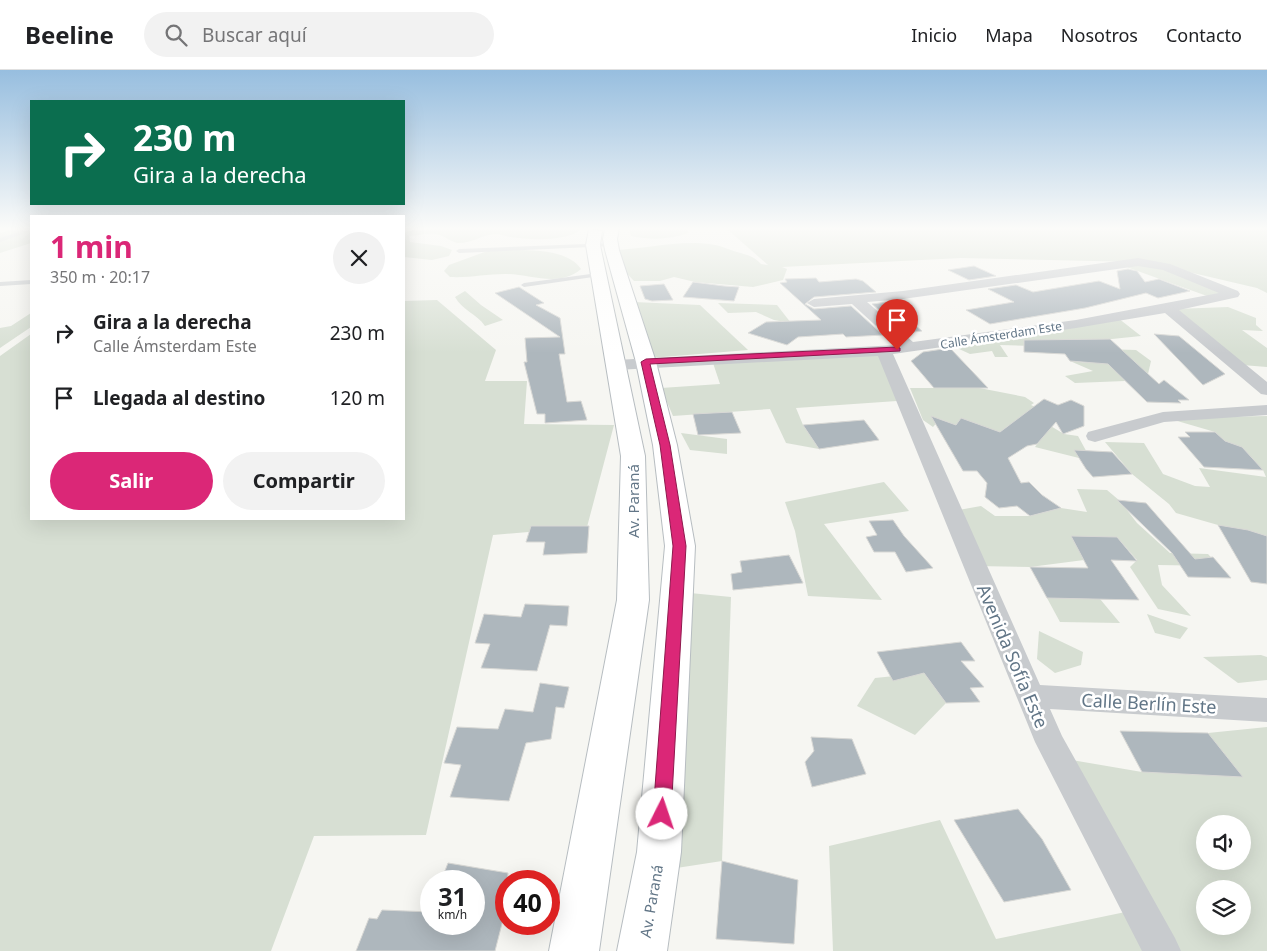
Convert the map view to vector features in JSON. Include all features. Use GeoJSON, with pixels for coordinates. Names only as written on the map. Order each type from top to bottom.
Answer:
{"type":"FeatureCollection","features":[{"type":"Feature","properties":{"kind":"street","name":"Av. Paraná"},"geometry":{"type":"LineString","coordinates":[[609,270],[631,363],[665,445],[680,546],[659,852],[642,951]]}},
{"type":"Feature","properties":{"kind":"street","name":"Calle Ámsterdam Este"},"geometry":{"type":"LineString","coordinates":[[856,300],[992,284],[1084,270]]}},
{"type":"Feature","properties":{"kind":"street","name":"Calle Ámsterdam Este"},"geometry":{"type":"LineString","coordinates":[[631,363],[884,351],[1168,308],[1233,294],[1169,270]]}},
{"type":"Feature","properties":{"kind":"street"},"geometry":{"type":"LineString","coordinates":[[814,303],[856,300],[910,348]]}},
{"type":"Feature","properties":{"kind":"street"},"geometry":{"type":"LineString","coordinates":[[1168,308],[1267,390]]}},
{"type":"Feature","properties":{"kind":"street","name":"Avenida Sofía Este"},"geometry":{"type":"LineString","coordinates":[[884,351],[1050,742],[1162,951]]}},
{"type":"Feature","properties":{"kind":"street","name":"Av. Paraná"},"geometry":{"type":"LineString","coordinates":[[574,951],[633,600],[631,363]]}},
{"type":"Feature","properties":{"kind":"street"},"geometry":{"type":"LineString","coordinates":[[1095,436],[1163,417],[1267,410]]}},
{"type":"Feature","properties":{"kind":"street","name":"Calle Berlín Este"},"geometry":{"type":"LineString","coordinates":[[1030,696],[1267,710]]}},
{"type":"Feature","properties":{"kind":"lane"},"geometry":{"type":"LineString","coordinates":[[524,285],[552,270]]}},
{"type":"Feature","properties":{"kind":"lane"},"geometry":{"type":"LineString","coordinates":[[0,284],[30,282]]}},
{"type":"Feature","properties":{"kind":"shaded area"},"geometry":{"type":"Polygon","coordinates":[[[579,270],[564,278],[554,279],[505,274],[450,277],[444,271],[579,270]]]}},
{"type":"Feature","properties":{"kind":"shaded area"},"geometry":{"type":"Polygon","coordinates":[[[624,270],[787,270],[783,280],[753,287],[695,282],[674,277],[660,281],[634,281],[624,270]]]}},
{"type":"Feature","properties":{"kind":"shaded area"},"geometry":{"type":"Polygon","coordinates":[[[1135,270],[1169,270],[1232,294],[1207,296],[1135,270]]]}},
{"type":"Feature","properties":{"kind":"shaded area"},"geometry":{"type":"Polygon","coordinates":[[[1180,270],[1267,270],[1267,293],[1257,288],[1180,270]]]}},
{"type":"Feature","properties":{"kind":"shaded area"},"geometry":{"type":"Polygon","coordinates":[[[465,291],[503,320],[485,326],[455,297],[465,291]]]}},
{"type":"Feature","properties":{"kind":"shaded area"},"geometry":{"type":"Polygon","coordinates":[[[437,300],[496,350],[485,381],[527,381],[524,424],[614,425],[587,527],[493,535],[426,835],[314,836],[271,951],[0,951],[0,356],[30,335],[30,520],[405,520],[405,301],[437,300]]]}},
{"type":"Feature","properties":{"kind":"shaded area"},"geometry":{"type":"Polygon","coordinates":[[[634,302],[700,305],[748,350],[651,358],[634,302]]]}},
{"type":"Feature","properties":{"kind":"shaded area"},"geometry":{"type":"Polygon","coordinates":[[[718,303],[777,305],[791,323],[774,320],[756,312],[728,313],[718,303]]]}},
{"type":"Feature","properties":{"kind":"shaded area"},"geometry":{"type":"Polygon","coordinates":[[[1228,307],[1256,318],[1256,325],[1263,331],[1242,330],[1267,348],[1267,367],[1242,365],[1175,309],[1228,307]]]}},
{"type":"Feature","properties":{"kind":"shaded area"},"geometry":{"type":"Polygon","coordinates":[[[30,314],[30,328],[0,348],[0,328],[11,326],[30,314]]]}},
{"type":"Feature","properties":{"kind":"shaded area"},"geometry":{"type":"Polygon","coordinates":[[[1118,318],[1141,336],[1112,339],[1078,339],[1033,346],[1000,345],[1008,357],[995,357],[992,351],[970,354],[957,348],[1118,318]]]}},
{"type":"Feature","properties":{"kind":"shaded area"},"geometry":{"type":"Polygon","coordinates":[[[1104,349],[1136,350],[1151,361],[1148,374],[1117,372],[1125,381],[1075,383],[1065,376],[1093,371],[1070,361],[1089,363],[1093,352],[1104,349]]]}},
{"type":"Feature","properties":{"kind":"shaded area"},"geometry":{"type":"Polygon","coordinates":[[[885,355],[897,401],[796,408],[803,425],[819,449],[786,443],[770,409],[673,416],[661,388],[720,384],[712,360],[885,355]]]}},
{"type":"Feature","properties":{"kind":"shaded area"},"geometry":{"type":"Polygon","coordinates":[[[964,385],[1025,397],[1034,403],[1031,405],[1060,419],[1049,425],[1064,434],[1078,436],[1090,458],[1079,458],[1035,447],[1042,438],[1009,425],[1000,432],[961,418],[956,425],[940,419],[933,427],[923,420],[910,388],[954,388],[964,385]]]}},
{"type":"Feature","properties":{"kind":"shaded area"},"geometry":{"type":"Polygon","coordinates":[[[1267,416],[1267,536],[1176,513],[1169,504],[1132,474],[1105,442],[1144,443],[1163,474],[1195,486],[1210,487],[1199,468],[1266,477],[1263,470],[1242,447],[1225,441],[1215,432],[1167,418],[1267,416]]]}},
{"type":"Feature","properties":{"kind":"shaded area"},"geometry":{"type":"Polygon","coordinates":[[[681,433],[727,439],[727,454],[690,450],[681,433]]]}},
{"type":"Feature","properties":{"kind":"shaded area"},"geometry":{"type":"Polygon","coordinates":[[[884,482],[909,511],[824,524],[882,600],[808,596],[795,531],[785,502],[884,482]]]}},
{"type":"Feature","properties":{"kind":"shaded area"},"geometry":{"type":"Polygon","coordinates":[[[1077,489],[1107,490],[1120,501],[1137,523],[1170,553],[1208,554],[1219,566],[1158,565],[1162,585],[1191,616],[1158,609],[1130,567],[1137,560],[1117,537],[1071,536],[1084,560],[1030,567],[976,566],[953,511],[981,506],[995,516],[1030,516],[1061,508],[1087,512],[1077,489]]]}},
{"type":"Feature","properties":{"kind":"shaded area"},"geometry":{"type":"Polygon","coordinates":[[[690,593],[731,597],[722,861],[657,871],[690,593]]]}},
{"type":"Feature","properties":{"kind":"shaded area"},"geometry":{"type":"Polygon","coordinates":[[[1047,598],[1100,599],[1120,623],[1060,622],[1047,598]]]}},
{"type":"Feature","properties":{"kind":"shaded area"},"geometry":{"type":"Polygon","coordinates":[[[1147,614],[1188,628],[1180,639],[1155,633],[1147,614]]]}},
{"type":"Feature","properties":{"kind":"shaded area"},"geometry":{"type":"Polygon","coordinates":[[[1039,631],[1083,652],[1081,665],[1055,673],[1037,659],[1039,631]]]}},
{"type":"Feature","properties":{"kind":"shaded area"},"geometry":{"type":"Polygon","coordinates":[[[1261,655],[1267,657],[1267,680],[1238,683],[1203,657],[1261,655]]]}},
{"type":"Feature","properties":{"kind":"shaded area"},"geometry":{"type":"Polygon","coordinates":[[[924,673],[946,703],[915,735],[857,706],[875,678],[924,673]]]}},
{"type":"Feature","properties":{"kind":"shaded area"},"geometry":{"type":"Polygon","coordinates":[[[1267,727],[1267,951],[1168,951],[1060,758],[1142,772],[1208,733],[1267,727]]]}},
{"type":"Feature","properties":{"kind":"shaded area"},"geometry":{"type":"Polygon","coordinates":[[[940,820],[996,939],[1135,910],[1144,951],[833,951],[829,846],[940,820]]]}},
{"type":"Feature","properties":{"kind":"building"},"geometry":{"type":"Polygon","coordinates":[[[948,270],[983,270],[996,276],[969,280],[948,270]]]}},
{"type":"Feature","properties":{"kind":"building"},"geometry":{"type":"Polygon","coordinates":[[[1117,271],[1137,271],[1145,282],[1159,279],[1190,291],[1158,298],[1146,293],[1085,308],[990,324],[966,310],[1014,302],[988,289],[1016,285],[1033,292],[1099,281],[1120,289],[1117,271]]]}},
{"type":"Feature","properties":{"kind":"building"},"geometry":{"type":"Polygon","coordinates":[[[816,278],[819,282],[856,279],[863,281],[876,292],[814,297],[805,304],[814,309],[851,306],[883,335],[846,337],[843,334],[798,337],[787,345],[748,333],[766,322],[821,320],[780,283],[787,282],[785,279],[816,278]]]}},
{"type":"Feature","properties":{"kind":"building"},"geometry":{"type":"Polygon","coordinates":[[[693,282],[739,287],[734,301],[683,297],[693,282]]]}},
{"type":"Feature","properties":{"kind":"building"},"geometry":{"type":"Polygon","coordinates":[[[664,284],[673,300],[652,301],[645,299],[640,286],[664,284]]]}},
{"type":"Feature","properties":{"kind":"building"},"geometry":{"type":"Polygon","coordinates":[[[519,287],[544,303],[536,305],[560,318],[565,354],[559,354],[567,402],[581,401],[587,420],[545,423],[545,414],[537,414],[524,362],[527,362],[525,338],[560,337],[495,293],[519,287]]]}},
{"type":"Feature","properties":{"kind":"building"},"geometry":{"type":"Polygon","coordinates":[[[888,302],[922,331],[905,333],[872,304],[888,302]]]}},
{"type":"Feature","properties":{"kind":"building"},"geometry":{"type":"Polygon","coordinates":[[[1154,334],[1179,336],[1225,374],[1203,385],[1154,334]]]}},
{"type":"Feature","properties":{"kind":"building"},"geometry":{"type":"Polygon","coordinates":[[[1110,339],[1159,384],[1164,380],[1189,400],[1178,400],[1181,403],[1147,402],[1108,364],[1070,361],[1065,354],[1024,352],[1024,340],[1110,339]]]}},
{"type":"Feature","properties":{"kind":"building"},"geometry":{"type":"Polygon","coordinates":[[[950,348],[988,388],[934,388],[911,361],[923,352],[950,348]]]}},
{"type":"Feature","properties":{"kind":"building"},"geometry":{"type":"Polygon","coordinates":[[[1044,399],[1058,405],[1071,400],[1084,406],[1084,426],[1063,434],[1056,422],[1037,444],[1027,446],[1008,458],[1021,483],[1029,482],[1042,495],[1061,508],[1030,516],[1017,506],[999,508],[985,497],[987,483],[977,471],[963,471],[931,416],[956,425],[961,418],[1000,432],[1044,399]]]}},
{"type":"Feature","properties":{"kind":"building"},"geometry":{"type":"Polygon","coordinates":[[[732,412],[741,433],[698,435],[693,414],[732,412]]]}},
{"type":"Feature","properties":{"kind":"building"},"geometry":{"type":"Polygon","coordinates":[[[864,420],[879,440],[819,449],[803,425],[864,420]]]}},
{"type":"Feature","properties":{"kind":"building"},"geometry":{"type":"Polygon","coordinates":[[[1185,432],[1215,432],[1225,441],[1242,447],[1263,470],[1204,467],[1178,437],[1190,437],[1185,432]]]}},
{"type":"Feature","properties":{"kind":"building"},"geometry":{"type":"Polygon","coordinates":[[[1074,450],[1112,452],[1132,474],[1093,477],[1074,450]]]}},
{"type":"Feature","properties":{"kind":"building"},"geometry":{"type":"Polygon","coordinates":[[[1117,500],[1146,503],[1195,559],[1213,557],[1231,578],[1188,577],[1172,553],[1117,500]]]}},
{"type":"Feature","properties":{"kind":"building"},"geometry":{"type":"Polygon","coordinates":[[[893,520],[904,536],[933,568],[906,572],[895,552],[874,552],[866,537],[877,535],[869,521],[893,520]]]}},
{"type":"Feature","properties":{"kind":"building"},"geometry":{"type":"Polygon","coordinates":[[[1218,525],[1248,530],[1267,536],[1267,584],[1251,582],[1218,525]]]}},
{"type":"Feature","properties":{"kind":"building"},"geometry":{"type":"Polygon","coordinates":[[[531,526],[589,526],[587,553],[543,555],[545,542],[526,542],[531,526]]]}},
{"type":"Feature","properties":{"kind":"building"},"geometry":{"type":"Polygon","coordinates":[[[1071,536],[1117,537],[1137,561],[1111,560],[1139,600],[1047,598],[1030,567],[1088,568],[1071,536]]]}},
{"type":"Feature","properties":{"kind":"building"},"geometry":{"type":"Polygon","coordinates":[[[789,555],[803,583],[733,590],[731,574],[742,572],[740,561],[789,555]]]}},
{"type":"Feature","properties":{"kind":"building"},"geometry":{"type":"Polygon","coordinates":[[[525,604],[569,606],[567,626],[550,625],[537,671],[481,668],[490,644],[475,643],[484,614],[521,617],[525,604]]]}},
{"type":"Feature","properties":{"kind":"building"},"geometry":{"type":"Polygon","coordinates":[[[961,642],[975,661],[961,661],[984,687],[970,688],[980,702],[946,703],[924,673],[893,681],[877,652],[961,642]]]}},
{"type":"Feature","properties":{"kind":"building"},"geometry":{"type":"Polygon","coordinates":[[[540,683],[569,687],[564,708],[556,707],[551,739],[526,743],[509,801],[450,797],[461,765],[444,763],[457,727],[498,729],[505,709],[533,712],[540,683]]]}},
{"type":"Feature","properties":{"kind":"building"},"geometry":{"type":"Polygon","coordinates":[[[1120,731],[1208,733],[1243,777],[1142,772],[1120,731]]]}},
{"type":"Feature","properties":{"kind":"building"},"geometry":{"type":"Polygon","coordinates":[[[811,737],[852,739],[866,774],[812,787],[805,762],[814,751],[811,737]]]}},
{"type":"Feature","properties":{"kind":"building"},"geometry":{"type":"Polygon","coordinates":[[[1018,809],[1042,839],[1071,890],[1004,902],[954,820],[1018,809]]]}},
{"type":"Feature","properties":{"kind":"building"},"geometry":{"type":"Polygon","coordinates":[[[722,861],[798,880],[794,944],[716,939],[722,861]]]}},
{"type":"Feature","properties":{"kind":"building"},"geometry":{"type":"Polygon","coordinates":[[[448,863],[495,871],[495,935],[499,935],[495,951],[356,951],[369,918],[377,919],[382,910],[420,912],[420,935],[485,935],[485,870],[445,870],[448,863]]]}},
{"type":"Feature","properties":{"kind":"route"},"geometry":{"type":"LineString","coordinates":[[662,814],[680,546],[665,445],[646,362],[897,350]]}}]}
